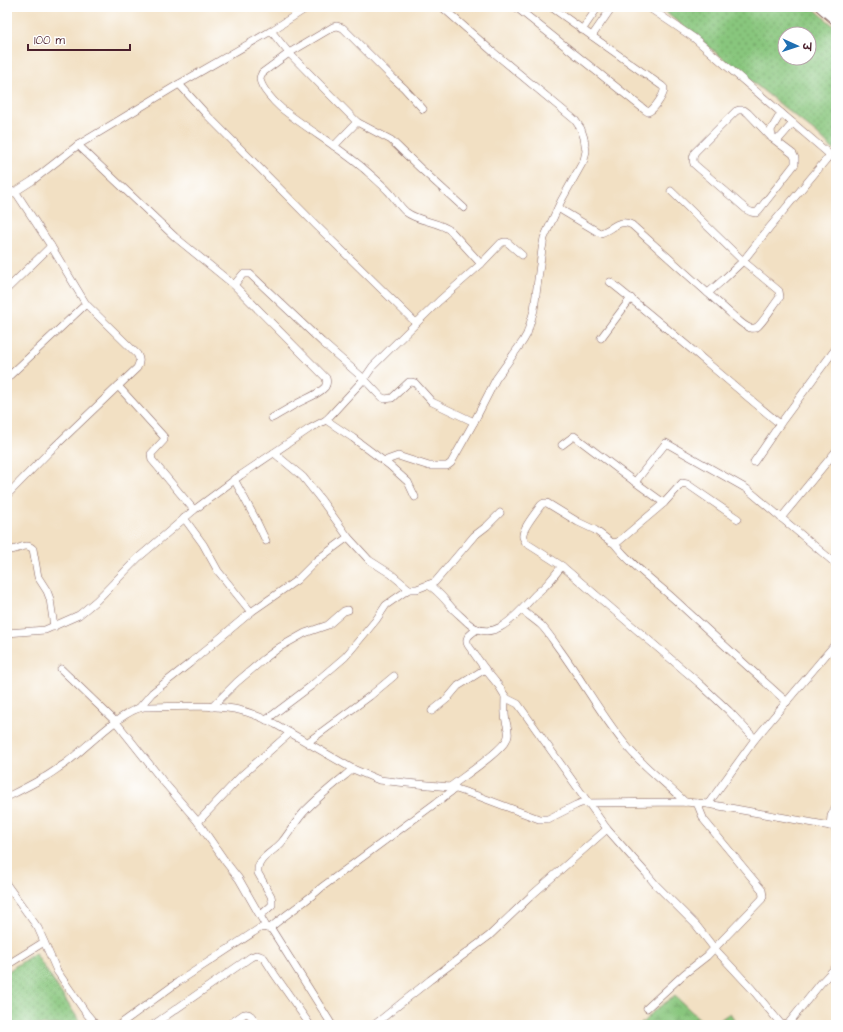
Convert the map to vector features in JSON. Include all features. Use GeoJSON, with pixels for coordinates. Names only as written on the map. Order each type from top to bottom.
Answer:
{"type":"FeatureCollection","features":[{"type":"Feature","properties":{"kind":"street"},"geometry":{"type":"LineString","coordinates":[[384,461],[398,456],[429,466],[447,466],[451,463],[496,379],[524,341],[534,310],[543,243],[558,208],[584,160],[586,151],[581,129],[575,120],[493,52],[442,7]]}},
{"type":"Feature","properties":{"kind":"street"},"geometry":{"type":"LineString","coordinates":[[516,7],[645,110],[648,112],[652,110],[664,92],[664,88],[551,7]]}},
{"type":"Feature","properties":{"kind":"street"},"geometry":{"type":"LineString","coordinates":[[582,30],[598,7]]}},
{"type":"Feature","properties":{"kind":"street"},"geometry":{"type":"LineString","coordinates":[[592,36],[612,7]]}},
{"type":"Feature","properties":{"kind":"street"},"geometry":{"type":"LineString","coordinates":[[648,7],[694,38],[833,158],[772,225],[743,261],[724,280],[708,293]]}},
{"type":"Feature","properties":{"kind":"street"},"geometry":{"type":"LineString","coordinates":[[821,7],[836,20]]}},
{"type":"Feature","properties":{"kind":"street"},"geometry":{"type":"LineString","coordinates":[[7,197],[32,181],[78,145],[271,31],[306,8]]}},
{"type":"Feature","properties":{"kind":"street"},"geometry":{"type":"LineString","coordinates":[[423,109],[404,88],[340,26],[333,27],[289,53],[262,73],[260,77],[260,81],[264,89],[276,103],[291,116],[352,159],[389,192],[407,213],[442,226],[451,231],[480,264]]}},
{"type":"Feature","properties":{"kind":"street"},"geometry":{"type":"LineString","coordinates":[[271,31],[289,53],[357,122],[391,140],[464,208]]}},
{"type":"Feature","properties":{"kind":"street"},"geometry":{"type":"LineString","coordinates":[[179,84],[206,114],[310,220],[416,322]]}},
{"type":"Feature","properties":{"kind":"street"},"geometry":{"type":"LineString","coordinates":[[781,113],[771,130],[772,138],[792,154],[795,158],[795,164],[756,213],[747,210],[694,164],[692,160],[695,152],[736,111],[744,110],[772,138],[780,138],[793,123]]}},
{"type":"Feature","properties":{"kind":"street"},"geometry":{"type":"LineString","coordinates":[[334,146],[357,122]]}},
{"type":"Feature","properties":{"kind":"street"},"geometry":{"type":"LineString","coordinates":[[78,145],[175,237],[234,285],[326,378],[327,384],[315,395],[297,403],[272,418]]}},
{"type":"Feature","properties":{"kind":"street"},"geometry":{"type":"LineString","coordinates":[[7,495],[140,364],[140,359],[136,354],[86,304],[51,246],[15,191]]}},
{"type":"Feature","properties":{"kind":"street"},"geometry":{"type":"LineString","coordinates":[[558,208],[601,233],[617,224],[626,222],[632,225],[742,323],[749,328],[759,326],[780,297],[780,294],[743,261],[671,191]]}},
{"type":"Feature","properties":{"kind":"street"},"geometry":{"type":"LineString","coordinates":[[7,633],[45,630],[75,617],[94,604],[138,558],[194,510],[234,480],[309,429],[326,420],[364,379],[373,366],[416,322],[501,243],[507,242],[522,255]]}},
{"type":"Feature","properties":{"kind":"street"},"geometry":{"type":"LineString","coordinates":[[7,289],[51,246]]}},
{"type":"Feature","properties":{"kind":"street"},"geometry":{"type":"LineString","coordinates":[[234,285],[243,274],[250,274],[322,342],[364,379],[381,397],[385,399],[392,398],[409,382],[413,382],[432,402],[474,422]]}},
{"type":"Feature","properties":{"kind":"street"},"geometry":{"type":"LineString","coordinates":[[610,282],[780,424]]}},
{"type":"Feature","properties":{"kind":"street"},"geometry":{"type":"LineString","coordinates":[[601,338],[631,298]]}},
{"type":"Feature","properties":{"kind":"street"},"geometry":{"type":"LineString","coordinates":[[7,378],[86,304]]}},
{"type":"Feature","properties":{"kind":"street"},"geometry":{"type":"LineString","coordinates":[[754,462],[836,348]]}},
{"type":"Feature","properties":{"kind":"street"},"geometry":{"type":"LineString","coordinates":[[118,386],[164,437],[164,440],[151,454],[152,460],[194,510]]}},
{"type":"Feature","properties":{"kind":"street"},"geometry":{"type":"LineString","coordinates":[[326,420],[384,461],[404,478],[408,482],[415,497]]}},
{"type":"Feature","properties":{"kind":"street"},"geometry":{"type":"LineString","coordinates":[[562,445],[574,436],[664,503]]}},
{"type":"Feature","properties":{"kind":"street"},"geometry":{"type":"LineString","coordinates":[[635,482],[666,443],[747,489],[836,564]]}},
{"type":"Feature","properties":{"kind":"street"},"geometry":{"type":"LineString","coordinates":[[781,518],[836,451]]}},
{"type":"Feature","properties":{"kind":"street"},"geometry":{"type":"LineString","coordinates":[[274,453],[303,477],[348,537],[369,560],[392,574],[408,589]]}},
{"type":"Feature","properties":{"kind":"street"},"geometry":{"type":"LineString","coordinates":[[234,480],[256,520],[266,542]]}},
{"type":"Feature","properties":{"kind":"street"},"geometry":{"type":"LineString","coordinates":[[614,543],[620,541],[664,503],[680,485],[684,483],[738,519]]}},
{"type":"Feature","properties":{"kind":"street"},"geometry":{"type":"LineString","coordinates":[[755,739],[729,711],[699,683],[562,566],[526,543],[522,535],[541,505],[547,503],[578,522],[595,530],[614,543],[626,558],[675,600],[787,702]]}},
{"type":"Feature","properties":{"kind":"street"},"geometry":{"type":"LineString","coordinates":[[266,720],[311,686],[345,657],[376,620],[386,605],[408,589],[417,589],[432,584],[438,579],[474,536],[500,513]]}},
{"type":"Feature","properties":{"kind":"street"},"geometry":{"type":"LineString","coordinates":[[184,518],[203,544],[218,572],[251,612]]}},
{"type":"Feature","properties":{"kind":"street"},"geometry":{"type":"LineString","coordinates":[[138,708],[152,693],[190,664],[251,612],[298,580],[317,560],[348,537]]}},
{"type":"Feature","properties":{"kind":"street"},"geometry":{"type":"LineString","coordinates":[[7,550],[12,551],[25,545],[33,549],[38,577],[50,599],[54,626]]}},
{"type":"Feature","properties":{"kind":"street"},"geometry":{"type":"LineString","coordinates":[[428,585],[433,588],[464,619],[477,629],[493,630],[507,623],[522,610],[536,594],[545,587],[562,566]]}},
{"type":"Feature","properties":{"kind":"street"},"geometry":{"type":"LineString","coordinates":[[212,707],[248,673],[280,647],[306,633],[328,625],[344,611],[348,610]]}},
{"type":"Feature","properties":{"kind":"street"},"geometry":{"type":"LineString","coordinates":[[522,610],[539,623],[545,630],[570,663],[589,694],[624,743],[649,769],[685,802]]}},
{"type":"Feature","properties":{"kind":"street"},"geometry":{"type":"LineString","coordinates":[[477,629],[468,636],[466,642],[505,696],[518,704],[606,829],[656,885],[696,925],[714,948],[781,1024],[788,1024],[820,984],[836,967]]}},
{"type":"Feature","properties":{"kind":"street"},"geometry":{"type":"LineString","coordinates":[[708,804],[755,739],[836,643]]}},
{"type":"Feature","properties":{"kind":"street"},"geometry":{"type":"LineString","coordinates":[[61,669],[116,722],[162,780],[198,822],[239,879],[332,1025]]}},
{"type":"Feature","properties":{"kind":"street"},"geometry":{"type":"LineString","coordinates":[[432,711],[447,699],[458,686],[485,669]]}},
{"type":"Feature","properties":{"kind":"street"},"geometry":{"type":"LineString","coordinates":[[308,742],[370,696],[394,676]]}},
{"type":"Feature","properties":{"kind":"street"},"geometry":{"type":"LineString","coordinates":[[119,1025],[178,982],[260,928],[269,928],[280,918],[314,894],[453,787],[488,758],[507,740],[509,735],[506,720],[505,696]]}},
{"type":"Feature","properties":{"kind":"street"},"geometry":{"type":"LineString","coordinates":[[7,797],[44,778],[56,770],[133,710],[138,708],[212,707],[235,709],[266,720],[308,742],[354,769],[379,780],[453,787],[544,820],[576,804],[588,802],[685,802],[708,804],[833,827],[831,816],[836,806]]}},
{"type":"Feature","properties":{"kind":"street"},"geometry":{"type":"LineString","coordinates":[[198,822],[242,775],[290,732]]}},
{"type":"Feature","properties":{"kind":"street"},"geometry":{"type":"LineString","coordinates":[[261,915],[272,905],[272,901],[271,896],[258,872],[257,868],[259,863],[281,843],[303,813],[319,797],[354,769]]}},
{"type":"Feature","properties":{"kind":"street"},"geometry":{"type":"LineString","coordinates":[[647,1008],[684,974],[702,961],[762,899],[762,890],[704,820],[697,803]]}},
{"type":"Feature","properties":{"kind":"street"},"geometry":{"type":"LineString","coordinates":[[374,1025],[430,980],[489,936],[532,895],[606,829]]}},
{"type":"Feature","properties":{"kind":"street"},"geometry":{"type":"LineString","coordinates":[[7,885],[38,928],[57,971],[96,1025]]}},
{"type":"Feature","properties":{"kind":"street"},"geometry":{"type":"LineString","coordinates":[[7,965],[44,942]]}},
{"type":"Feature","properties":{"kind":"street"},"geometry":{"type":"LineString","coordinates":[[153,1025],[252,957],[256,956],[264,958],[310,1025]]}},
{"type":"Feature","properties":{"kind":"street"},"geometry":{"type":"LineString","coordinates":[[228,1025],[247,1013],[251,1015],[258,1025]]}},
{"type":"Feature","properties":{"kind":"green space"},"geometry":{"type":"Polygon","coordinates":[[[659,7],[812,7],[836,28],[836,152],[816,133],[659,7]]]}},
{"type":"Feature","properties":{"kind":"green space"},"geometry":{"type":"Polygon","coordinates":[[[35,953],[82,1025],[14,1025],[7,1020],[7,972],[35,953]]]}},
{"type":"Feature","properties":{"kind":"green space"},"geometry":{"type":"Polygon","coordinates":[[[675,996],[706,1025],[640,1025],[655,1010],[675,996]]]}},
{"type":"Feature","properties":{"kind":"green space"},"geometry":{"type":"Polygon","coordinates":[[[730,1013],[738,1025],[712,1025],[730,1013]]]}}]}
